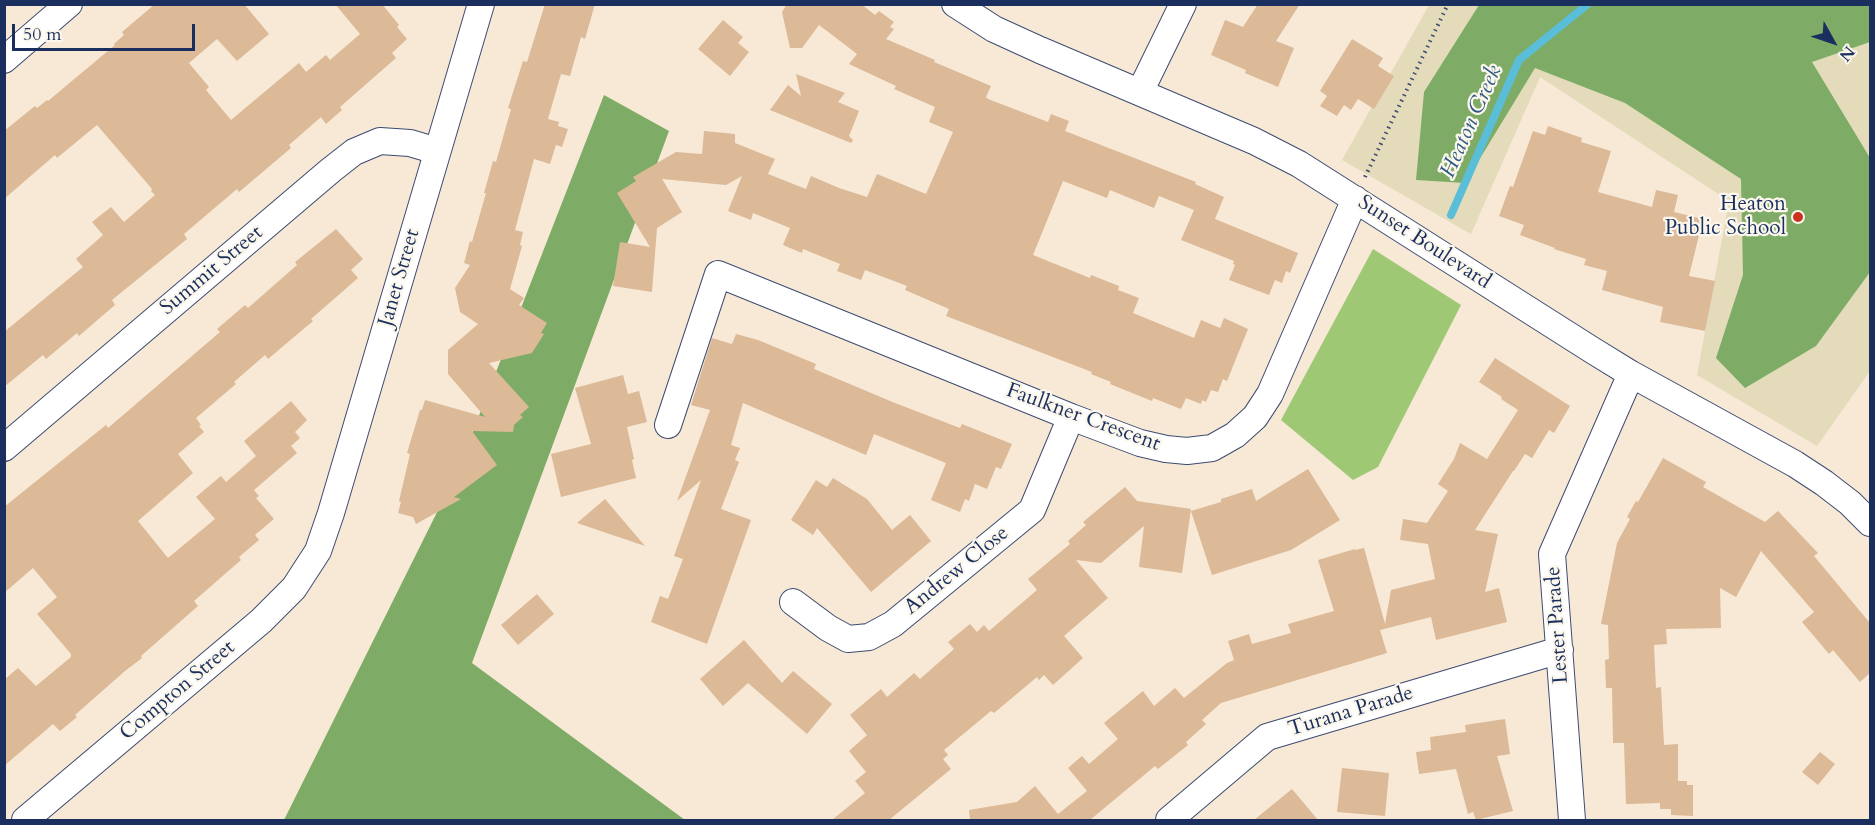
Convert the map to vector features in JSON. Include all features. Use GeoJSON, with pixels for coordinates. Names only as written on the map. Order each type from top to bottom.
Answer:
{"type":"FeatureCollection","features":[{"type":"Feature","properties":{"kind":"street"},"geometry":{"type":"LineString","coordinates":[[4,60],[69,4]]}},
{"type":"Feature","properties":{"kind":"street","name":"Janet Street"},"geometry":{"type":"LineString","coordinates":[[318,550],[331,513],[481,4]]}},
{"type":"Feature","properties":{"kind":"street","name":"Sunset Boulevard"},"geometry":{"type":"LineString","coordinates":[[955,4],[1022,42],[1254,141],[1299,164],[1631,374],[1795,464],[1850,503],[1870,523]]}},
{"type":"Feature","properties":{"kind":"street"},"geometry":{"type":"LineString","coordinates":[[1140,92],[1183,4]]}},
{"type":"Feature","properties":{"kind":"street","name":"Summit Street"},"geometry":{"type":"LineString","coordinates":[[4,448],[354,152],[380,141],[410,143],[437,151]]}},
{"type":"Feature","properties":{"kind":"street","name":"Faulkner Crescent"},"geometry":{"type":"LineString","coordinates":[[668,425],[718,274],[1140,443],[1187,451],[1212,448],[1235,435],[1255,417],[1270,394],[1355,199]]}},
{"type":"Feature","properties":{"kind":"street","name":"Lester Parade"},"geometry":{"type":"LineString","coordinates":[[1572,820],[1552,554],[1631,374]]}},
{"type":"Feature","properties":{"kind":"street","name":"Andrew Close"},"geometry":{"type":"LineString","coordinates":[[793,602],[828,628],[848,639],[869,637],[893,624],[1032,510],[1071,417]]}},
{"type":"Feature","properties":{"kind":"street","name":"Compton Street"},"geometry":{"type":"LineString","coordinates":[[26,820],[261,621],[294,588],[318,550]]}},
{"type":"Feature","properties":{"kind":"street","name":"Turana Parade"},"geometry":{"type":"LineString","coordinates":[[1168,820],[1267,737],[1560,650]]}},
{"type":"Feature","properties":{"kind":"path"},"geometry":{"type":"LineString","coordinates":[[1355,199],[1448,4]]}},
{"type":"Feature","properties":{"kind":"shaded area","name":"Heaton Public School"},"geometry":{"type":"Polygon","coordinates":[[[1429,5],[1870,5],[1870,371],[1817,446],[1697,375],[1729,201],[1540,77],[1471,234],[1342,160],[1429,5]]]}},
{"type":"Feature","properties":{"kind":"green space","name":"Heaton Public School"},"geometry":{"type":"Polygon","coordinates":[[[1479,5],[1870,5],[1870,42],[1812,62],[1870,158],[1870,272],[1816,346],[1745,388],[1716,358],[1743,275],[1741,179],[1625,103],[1535,68],[1465,183],[1416,180],[1424,92],[1479,5]]]}},
{"type":"Feature","properties":{"kind":"green space"},"geometry":{"type":"Polygon","coordinates":[[[604,95],[669,131],[472,663],[685,820],[284,820],[457,472],[604,95]]]}},
{"type":"Feature","properties":{"kind":"green space"},"geometry":{"type":"Polygon","coordinates":[[[1373,249],[1461,305],[1378,467],[1353,480],[1281,420],[1373,249]]]}},
{"type":"Feature","properties":{"kind":"building"},"geometry":{"type":"Polygon","coordinates":[[[155,4],[244,4],[269,34],[237,61],[217,39],[189,63],[209,87],[206,90],[231,120],[299,63],[306,72],[326,55],[330,60],[360,34],[335,4],[382,4],[407,39],[392,53],[396,58],[340,107],[342,110],[326,124],[321,117],[289,145],[291,148],[239,192],[237,189],[184,234],[187,239],[112,300],[115,305],[79,336],[77,333],[46,359],[43,355],[4,387],[4,332],[83,267],[76,259],[103,235],[92,222],[111,207],[124,222],[155,195],[97,125],[57,158],[55,155],[4,199],[4,131],[35,106],[37,108],[48,101],[115,45],[124,35],[122,32],[155,4]]]}},
{"type":"Feature","properties":{"kind":"building"},"geometry":{"type":"Polygon","coordinates":[[[545,4],[595,4],[585,39],[581,37],[570,76],[561,74],[548,119],[559,122],[558,126],[568,129],[562,147],[556,145],[550,164],[534,159],[515,230],[523,232],[520,245],[522,246],[510,289],[524,298],[519,305],[547,323],[541,333],[544,334],[532,353],[489,363],[529,407],[520,415],[523,417],[514,425],[513,432],[472,431],[497,465],[454,497],[461,499],[416,524],[413,517],[398,513],[410,454],[407,453],[425,400],[485,417],[448,374],[448,350],[478,324],[460,312],[455,288],[470,265],[464,263],[486,193],[484,193],[493,161],[496,162],[511,109],[508,108],[523,61],[527,62],[545,4]]]}},
{"type":"Feature","properties":{"kind":"building"},"geometry":{"type":"Polygon","coordinates":[[[787,4],[861,4],[875,15],[879,11],[894,22],[890,27],[894,29],[886,39],[991,86],[986,97],[988,99],[1048,122],[1051,114],[1069,121],[1065,131],[1196,182],[1195,184],[1224,197],[1215,219],[1298,253],[1290,273],[1286,271],[1282,283],[1275,280],[1269,295],[1229,280],[1235,265],[1234,261],[1181,240],[1194,210],[1159,196],[1154,208],[1110,190],[1107,198],[1063,181],[1033,255],[1090,278],[1091,275],[1119,286],[1118,290],[1139,298],[1133,313],[1194,338],[1201,320],[1220,328],[1224,318],[1248,329],[1227,381],[1223,379],[1218,392],[1211,390],[1206,402],[1202,400],[1201,404],[1186,398],[1181,409],[1153,398],[1152,401],[1110,384],[1111,382],[1091,374],[1092,372],[946,316],[949,309],[905,290],[907,286],[865,270],[861,280],[837,271],[840,264],[803,249],[802,253],[783,245],[790,228],[753,213],[751,220],[728,211],[742,176],[726,185],[662,179],[682,212],[657,228],[652,292],[613,286],[620,242],[650,247],[617,193],[636,181],[633,177],[676,152],[702,154],[704,131],[735,134],[735,143],[775,159],[768,174],[806,189],[811,176],[867,197],[877,174],[926,194],[953,132],[929,122],[935,107],[894,89],[896,86],[849,64],[857,54],[819,25],[802,48],[790,48],[782,12],[787,4]]]}},
{"type":"Feature","properties":{"kind":"building"},"geometry":{"type":"Polygon","coordinates":[[[1258,4],[1300,4],[1276,41],[1294,48],[1278,87],[1211,55],[1225,20],[1243,27],[1258,4]]]}},
{"type":"Feature","properties":{"kind":"building"},"geometry":{"type":"Polygon","coordinates":[[[723,20],[743,37],[738,43],[749,52],[730,76],[698,49],[723,20]]]}},
{"type":"Feature","properties":{"kind":"building"},"geometry":{"type":"Polygon","coordinates":[[[1352,39],[1383,58],[1378,66],[1394,76],[1374,109],[1358,99],[1351,110],[1344,105],[1337,116],[1320,106],[1327,96],[1320,91],[1352,39]]]}},
{"type":"Feature","properties":{"kind":"building"},"geometry":{"type":"Polygon","coordinates":[[[796,74],[845,93],[838,102],[859,111],[849,136],[853,140],[851,143],[770,110],[788,85],[801,96],[796,74]]]}},
{"type":"Feature","properties":{"kind":"building"},"geometry":{"type":"Polygon","coordinates":[[[1548,126],[1582,138],[1581,142],[1611,151],[1598,192],[1652,207],[1656,190],[1678,195],[1674,212],[1703,219],[1689,276],[1715,281],[1705,331],[1660,322],[1663,307],[1602,290],[1607,271],[1584,265],[1586,259],[1520,235],[1524,225],[1499,216],[1510,186],[1513,187],[1533,131],[1545,135],[1548,126]]]}},
{"type":"Feature","properties":{"kind":"building"},"geometry":{"type":"Polygon","coordinates":[[[336,229],[363,259],[351,270],[358,278],[311,319],[313,321],[268,359],[265,355],[234,382],[236,384],[196,418],[204,432],[178,454],[193,473],[138,521],[168,558],[215,519],[196,497],[221,476],[226,482],[256,456],[244,441],[291,401],[307,420],[295,432],[300,438],[291,446],[297,453],[254,490],[259,496],[256,498],[274,519],[255,535],[259,540],[239,557],[241,560],[194,601],[198,606],[141,656],[142,658],[75,715],[77,717],[60,731],[53,724],[4,766],[4,680],[18,668],[36,686],[71,657],[71,654],[37,614],[57,597],[33,568],[4,593],[4,507],[106,425],[108,428],[220,332],[217,329],[245,305],[248,308],[297,265],[295,262],[336,229]]]}},
{"type":"Feature","properties":{"kind":"building"},"geometry":{"type":"Polygon","coordinates":[[[736,334],[758,340],[816,364],[814,369],[895,403],[960,428],[962,424],[1012,444],[1001,469],[996,467],[987,489],[975,484],[969,501],[965,499],[960,512],[931,500],[946,463],[874,434],[866,455],[743,403],[731,445],[740,448],[735,460],[739,462],[721,509],[751,520],[707,644],[651,622],[660,596],[668,599],[683,559],[674,556],[701,480],[677,501],[710,410],[691,405],[712,338],[732,344],[736,334]]]}},
{"type":"Feature","properties":{"kind":"building"},"geometry":{"type":"Polygon","coordinates":[[[1495,358],[1570,406],[1554,433],[1549,430],[1532,458],[1525,454],[1475,530],[1498,534],[1485,592],[1499,588],[1507,622],[1436,640],[1431,617],[1380,630],[1387,653],[1221,703],[1202,720],[1206,724],[1186,742],[1188,745],[1158,769],[1155,766],[1090,820],[970,820],[969,810],[1017,802],[1035,786],[1058,814],[1087,791],[1068,768],[1082,756],[1089,764],[1118,739],[1104,723],[1143,691],[1154,706],[1175,688],[1184,698],[1227,663],[1234,660],[1228,641],[1249,634],[1252,644],[1291,633],[1288,624],[1334,611],[1318,560],[1364,548],[1385,624],[1391,590],[1435,579],[1428,544],[1400,540],[1403,519],[1427,523],[1448,491],[1438,484],[1454,459],[1460,443],[1487,459],[1518,410],[1479,382],[1495,358]]]}},
{"type":"Feature","properties":{"kind":"building"},"geometry":{"type":"Polygon","coordinates":[[[623,375],[628,394],[639,391],[647,422],[627,427],[636,478],[561,497],[551,454],[591,444],[575,388],[623,375]]]}},
{"type":"Feature","properties":{"kind":"building"},"geometry":{"type":"Polygon","coordinates":[[[1663,458],[1706,482],[1703,487],[1765,522],[1778,511],[1818,553],[1814,556],[1870,623],[1870,673],[1860,682],[1833,650],[1829,654],[1802,622],[1814,612],[1761,551],[1736,597],[1720,588],[1721,628],[1666,629],[1667,644],[1654,645],[1656,688],[1661,687],[1664,745],[1678,744],[1678,781],[1687,781],[1687,785],[1693,785],[1693,816],[1671,815],[1671,809],[1660,809],[1660,803],[1626,804],[1624,743],[1613,743],[1612,688],[1606,688],[1605,660],[1609,659],[1608,625],[1601,624],[1617,543],[1630,519],[1627,517],[1663,458]]]}},
{"type":"Feature","properties":{"kind":"building"},"geometry":{"type":"Polygon","coordinates":[[[1308,469],[1340,520],[1291,550],[1212,575],[1191,511],[1252,489],[1256,501],[1308,469]]]}},
{"type":"Feature","properties":{"kind":"building"},"geometry":{"type":"Polygon","coordinates":[[[833,478],[867,499],[892,530],[910,515],[931,541],[871,592],[817,528],[813,535],[791,520],[816,480],[827,487],[833,478]]]}},
{"type":"Feature","properties":{"kind":"building"},"geometry":{"type":"Polygon","coordinates":[[[1125,487],[1137,501],[1191,509],[1182,573],[1139,567],[1144,526],[1101,563],[1076,560],[1108,598],[1064,636],[1083,658],[1053,685],[1044,675],[1039,680],[1037,677],[944,750],[948,755],[943,759],[951,769],[889,820],[832,820],[865,793],[855,781],[866,772],[849,751],[867,735],[850,715],[881,689],[887,697],[914,673],[920,679],[954,649],[948,642],[970,624],[977,632],[984,625],[989,631],[1037,590],[1028,579],[1070,544],[1068,541],[1086,525],[1083,522],[1125,487]]]}},
{"type":"Feature","properties":{"kind":"building"},"geometry":{"type":"Polygon","coordinates":[[[605,499],[645,546],[577,523],[605,499]]]}},
{"type":"Feature","properties":{"kind":"building"},"geometry":{"type":"Polygon","coordinates":[[[537,594],[554,614],[518,645],[501,625],[537,594]]]}},
{"type":"Feature","properties":{"kind":"building"},"geometry":{"type":"Polygon","coordinates":[[[744,640],[782,683],[793,671],[832,704],[807,734],[748,683],[723,706],[700,679],[744,640]]]}},
{"type":"Feature","properties":{"kind":"building"},"geometry":{"type":"Polygon","coordinates":[[[1505,719],[1510,754],[1497,756],[1513,811],[1476,820],[1473,812],[1468,814],[1456,769],[1419,774],[1416,752],[1431,750],[1430,737],[1466,732],[1465,725],[1505,719]]]}},
{"type":"Feature","properties":{"kind":"building"},"geometry":{"type":"Polygon","coordinates":[[[1820,752],[1835,764],[1818,785],[1802,772],[1820,752]]]}},
{"type":"Feature","properties":{"kind":"building"},"geometry":{"type":"Polygon","coordinates":[[[1342,768],[1389,773],[1385,816],[1337,812],[1342,768]]]}},
{"type":"Feature","properties":{"kind":"building"},"geometry":{"type":"Polygon","coordinates":[[[1292,789],[1318,820],[1254,820],[1292,789]]]}},
{"type":"Feature","properties":{"kind":"waterway","name":"Heaton Creek"},"geometry":{"type":"LineString","coordinates":[[1451,215],[1519,60],[1588,4]]}},
{"type":"Feature","properties":{"kind":"place","name":"Heaton Public School"},"geometry":{"type":"Point","coordinates":[1798,217]}}]}
